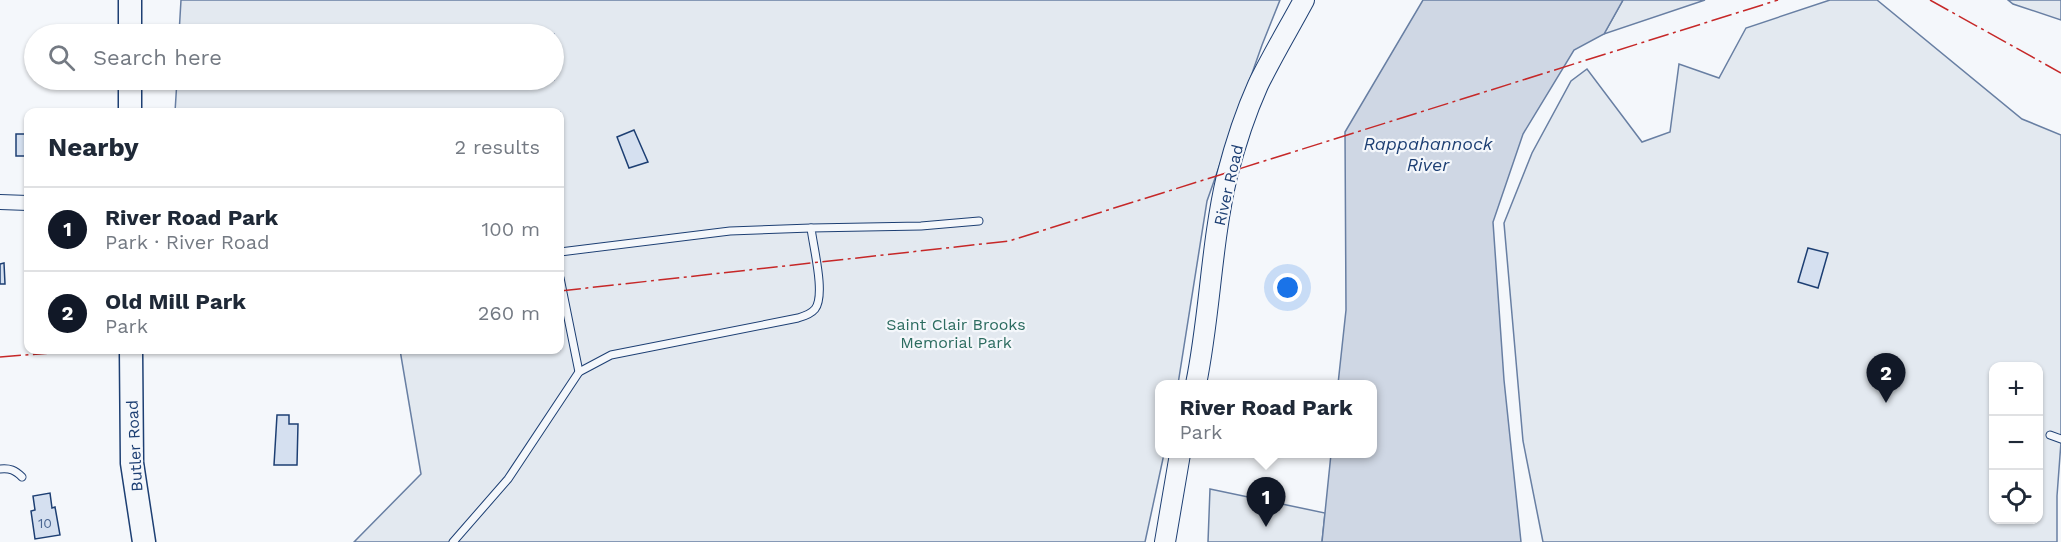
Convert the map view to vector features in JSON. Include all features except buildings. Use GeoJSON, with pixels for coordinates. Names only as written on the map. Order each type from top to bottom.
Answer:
{"type":"FeatureCollection","features":[{"type":"Feature","properties":{"kind":"main road"},"geometry":{"type":"LineString","coordinates":[[130,0],[130,24]]}},
{"type":"Feature","properties":{"kind":"main road"},"geometry":{"type":"LineString","coordinates":[[130,90],[130,108]]}},
{"type":"Feature","properties":{"kind":"main road","name":"Butler Road"},"geometry":{"type":"LineString","coordinates":[[130,354],[132,463],[144,542]]}},
{"type":"Feature","properties":{"kind":"street","name":"River Road"},"geometry":{"type":"LineString","coordinates":[[1197,380],[1204,347],[1217,229],[1230,166],[1258,85],[1304,0]]}},
{"type":"Feature","properties":{"kind":"street"},"geometry":{"type":"LineString","coordinates":[[0,202],[24,203]]}},
{"type":"Feature","properties":{"kind":"street"},"geometry":{"type":"LineString","coordinates":[[1165,542],[1179,458]]}},
{"type":"Feature","properties":{"kind":"lane"},"geometry":{"type":"LineString","coordinates":[[564,252],[729,231],[921,226],[979,221]]}},
{"type":"Feature","properties":{"kind":"lane"},"geometry":{"type":"LineString","coordinates":[[453,542],[508,479],[579,372],[611,355],[807,315],[814,310],[820,295],[811,228]]}},
{"type":"Feature","properties":{"kind":"lane"},"geometry":{"type":"LineString","coordinates":[[564,298],[579,372]]}},
{"type":"Feature","properties":{"kind":"lane"},"geometry":{"type":"LineString","coordinates":[[2050,435],[2061,439]]}},
{"type":"Feature","properties":{"kind":"lane"},"geometry":{"type":"LineString","coordinates":[[0,469],[7,468],[22,477]]}},
{"type":"Feature","properties":{"kind":"green space","name":"Saint Clair Brooks Memorial Park"},"geometry":{"type":"Polygon","coordinates":[[[181,0],[1280,0],[1207,201],[1179,380],[1155,380],[1155,458],[1163,458],[1145,542],[354,542],[421,474],[401,354],[564,354],[564,108],[175,108],[176,90],[564,90],[564,24],[180,24],[181,0]]]}},
{"type":"Feature","properties":{"kind":"green space"},"geometry":{"type":"Polygon","coordinates":[[[1623,0],[1705,0],[1604,34],[1623,0]]]}},
{"type":"Feature","properties":{"kind":"green space"},"geometry":{"type":"Polygon","coordinates":[[[1830,0],[1877,0],[2022,119],[2061,135],[2061,442],[2057,496],[2057,542],[1543,542],[1523,441],[1504,223],[1532,153],[1571,81],[1587,69],[1642,142],[1670,132],[1679,64],[1719,78],[1746,28],[1830,0]]]}},
{"type":"Feature","properties":{"kind":"green space"},"geometry":{"type":"Polygon","coordinates":[[[2008,0],[2061,0],[2061,20],[2013,4],[2008,0]]]}},
{"type":"Feature","properties":{"kind":"green space"},"geometry":{"type":"Polygon","coordinates":[[[1210,489],[1325,513],[1322,542],[1208,542],[1210,489]]]}},
{"type":"Feature","properties":{"kind":"water","name":"Rappahannock River"},"geometry":{"type":"Polygon","coordinates":[[[1423,0],[1623,0],[1604,34],[1574,50],[1523,134],[1493,222],[1504,380],[1521,542],[1322,542],[1331,458],[1377,458],[1377,380],[1338,380],[1346,310],[1345,132],[1423,0]]]}},
{"type":"Feature","properties":{"kind":"power"},"geometry":{"type":"LineString","coordinates":[[564,291],[1009,241],[1778,0]]}},
{"type":"Feature","properties":{"kind":"power"},"geometry":{"type":"LineString","coordinates":[[1930,0],[2061,73]]}},
{"type":"Feature","properties":{"kind":"power"},"geometry":{"type":"LineString","coordinates":[[0,357],[38,354]]}},
{"type":"Feature","properties":{"kind":"place","name":"Old Mill Park"},"geometry":{"type":"Point","coordinates":[1886,403]}},
{"type":"Feature","properties":{"kind":"place","name":"River Road Park"},"geometry":{"type":"Point","coordinates":[1266,527]}}]}
